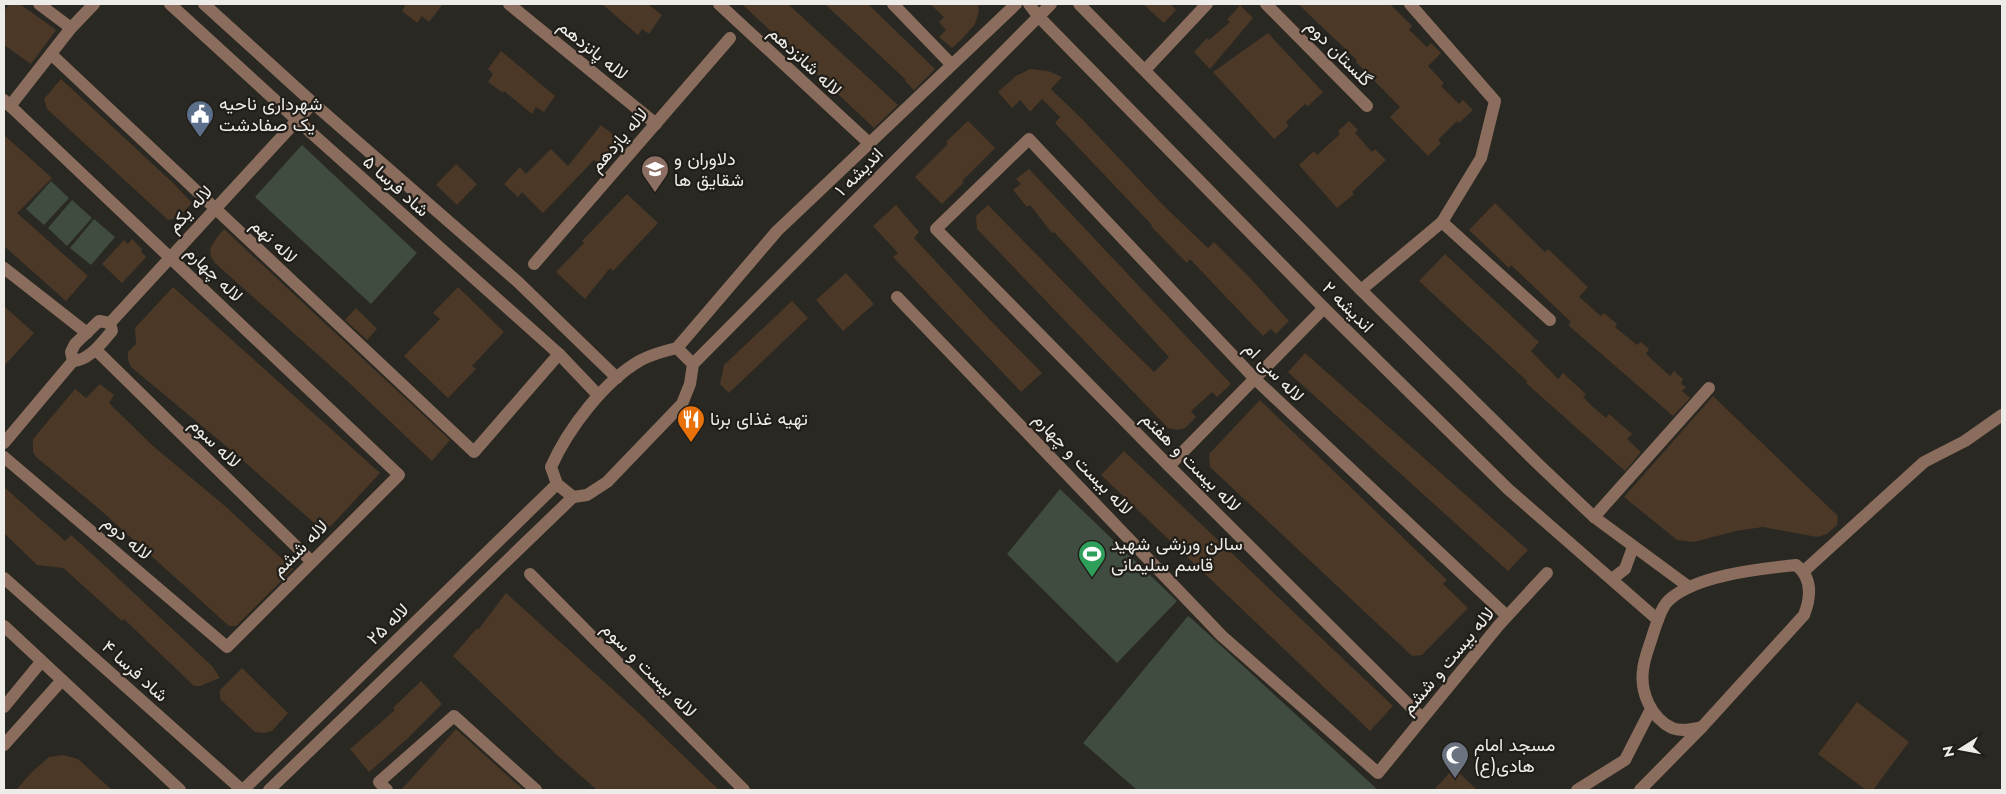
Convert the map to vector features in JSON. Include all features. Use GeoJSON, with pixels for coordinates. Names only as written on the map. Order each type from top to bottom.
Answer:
{"type":"FeatureCollection","features":[{"type":"Feature","properties":{"kind":"street"},"geometry":{"type":"LineString","coordinates":[[38,4],[71,28]]}},
{"type":"Feature","properties":{"kind":"street"},"geometry":{"type":"LineString","coordinates":[[7,103],[94,4]]}},
{"type":"Feature","properties":{"kind":"street","name":"شاد فرسا ۵"},"geometry":{"type":"LineString","coordinates":[[170,4],[559,354],[598,395]]}},
{"type":"Feature","properties":{"kind":"street","name":"لاله پانزدهم"},"geometry":{"type":"LineString","coordinates":[[509,4],[656,124]]}},
{"type":"Feature","properties":{"kind":"street","name":"لاله شانزدهم"},"geometry":{"type":"LineString","coordinates":[[719,4],[869,143]]}},
{"type":"Feature","properties":{"kind":"street"},"geometry":{"type":"LineString","coordinates":[[892,4],[951,64]]}},
{"type":"Feature","properties":{"kind":"street","name":"اندیشه ۱"},"geometry":{"type":"LineString","coordinates":[[677,348],[777,231],[1016,4]]}},
{"type":"Feature","properties":{"kind":"street","name":"اندیشه ۲"},"geometry":{"type":"LineString","coordinates":[[1029,4],[1038,16],[1324,308],[1508,489],[1658,620]]}},
{"type":"Feature","properties":{"kind":"street","name":"اندیشه ۱"},"geometry":{"type":"LineString","coordinates":[[693,364],[1050,4]]}},
{"type":"Feature","properties":{"kind":"street","name":"اندیشه ۲"},"geometry":{"type":"LineString","coordinates":[[1079,4],[1361,290],[1594,517],[1689,587]]}},
{"type":"Feature","properties":{"kind":"street"},"geometry":{"type":"LineString","coordinates":[[1145,70],[1207,4]]}},
{"type":"Feature","properties":{"kind":"street","name":"گلستان دوم"},"geometry":{"type":"LineString","coordinates":[[1266,4],[1367,106]]}},
{"type":"Feature","properties":{"kind":"street"},"geometry":{"type":"LineString","coordinates":[[1361,290],[1442,222],[1481,158],[1495,101],[1410,4]]}},
{"type":"Feature","properties":{"kind":"street","name":"شاد فرسا ۵"},"geometry":{"type":"LineString","coordinates":[[211,6],[313,104],[518,282],[617,378]]}},
{"type":"Feature","properties":{"kind":"street","name":"لاله یازدهم"},"geometry":{"type":"LineString","coordinates":[[534,264],[730,38]]}},
{"type":"Feature","properties":{"kind":"street","name":"لاله نهم"},"geometry":{"type":"LineString","coordinates":[[51,54],[474,452],[559,354]]}},
{"type":"Feature","properties":{"kind":"street","name":"لاله چهارم"},"geometry":{"type":"LineString","coordinates":[[7,103],[399,474]]}},
{"type":"Feature","properties":{"kind":"street","name":"لاله یکم"},"geometry":{"type":"LineString","coordinates":[[110,323],[313,104]]}},
{"type":"Feature","properties":{"kind":"street","name":"لاله بیست و هفتم"},"geometry":{"type":"LineString","coordinates":[[1029,139],[936,229],[1169,466],[1422,718]]}},
{"type":"Feature","properties":{"kind":"street","name":"لاله سی ام"},"geometry":{"type":"LineString","coordinates":[[1029,139],[1255,379],[1508,616]]}},
{"type":"Feature","properties":{"kind":"street"},"geometry":{"type":"LineString","coordinates":[[1442,222],[1550,320]]}},
{"type":"Feature","properties":{"kind":"street"},"geometry":{"type":"LineString","coordinates":[[4,268],[87,333]]}},
{"type":"Feature","properties":{"kind":"street","name":"لاله بیست و چهارم"},"geometry":{"type":"LineString","coordinates":[[897,297],[1222,636],[1378,773]]}},
{"type":"Feature","properties":{"kind":"street"},"geometry":{"type":"LineString","coordinates":[[1169,466],[1324,308]]}},
{"type":"Feature","properties":{"kind":"street"},"geometry":{"type":"LineString","coordinates":[[4,443],[73,361],[82,360],[96,350],[112,331],[110,323],[99,321],[75,344],[71,352],[73,361]]}},
{"type":"Feature","properties":{"kind":"street"},"geometry":{"type":"LineString","coordinates":[[269,790],[573,497],[587,495],[607,482],[682,404],[690,384],[693,364],[677,348],[658,352],[640,361],[617,378],[598,395],[562,442],[551,467],[557,484],[573,497]]}},
{"type":"Feature","properties":{"kind":"street","name":"لاله سوم"},"geometry":{"type":"LineString","coordinates":[[96,350],[311,561]]}},
{"type":"Feature","properties":{"kind":"street"},"geometry":{"type":"LineString","coordinates":[[1594,517],[1709,388]]}},
{"type":"Feature","properties":{"kind":"street"},"geometry":{"type":"LineString","coordinates":[[1804,571],[1924,462],[1965,441],[2002,415]]}},
{"type":"Feature","properties":{"kind":"street","name":"لاله دوم"},"geometry":{"type":"LineString","coordinates":[[4,456],[226,647]]}},
{"type":"Feature","properties":{"kind":"street","name":"لاله ششم"},"geometry":{"type":"LineString","coordinates":[[226,647],[399,474]]}},
{"type":"Feature","properties":{"kind":"street","name":"لاله ۲۵"},"geometry":{"type":"LineString","coordinates":[[243,790],[557,484]]}},
{"type":"Feature","properties":{"kind":"street"},"geometry":{"type":"LineString","coordinates":[[511,528],[524,532],[526,544]]}},
{"type":"Feature","properties":{"kind":"street"},"geometry":{"type":"LineString","coordinates":[[1612,579],[1625,569],[1633,547]]}},
{"type":"Feature","properties":{"kind":"street"},"geometry":{"type":"LineString","coordinates":[[1640,790],[1702,727],[1804,615],[1810,593],[1808,580],[1804,571],[1796,565],[1707,580],[1689,587],[1667,601],[1658,620],[1643,671],[1645,694],[1651,709],[1672,728],[1686,730],[1702,727]]}},
{"type":"Feature","properties":{"kind":"street","name":"لاله بیست و ششم"},"geometry":{"type":"LineString","coordinates":[[1378,773],[1508,616],[1547,573]]}},
{"type":"Feature","properties":{"kind":"street","name":"لاله بیست و سوم"},"geometry":{"type":"LineString","coordinates":[[530,574],[744,790]]}},
{"type":"Feature","properties":{"kind":"street","name":"شاد فرسا ۴"},"geometry":{"type":"LineString","coordinates":[[4,578],[243,790]]}},
{"type":"Feature","properties":{"kind":"street"},"geometry":{"type":"LineString","coordinates":[[4,626],[180,790]]}},
{"type":"Feature","properties":{"kind":"street"},"geometry":{"type":"LineString","coordinates":[[4,707],[41,662]]}},
{"type":"Feature","properties":{"kind":"street"},"geometry":{"type":"LineString","coordinates":[[4,745],[62,680]]}},
{"type":"Feature","properties":{"kind":"street"},"geometry":{"type":"LineString","coordinates":[[1577,790],[1626,760],[1651,709]]}},
{"type":"Feature","properties":{"kind":"street"},"geometry":{"type":"LineString","coordinates":[[383,786],[454,716],[536,790]]}},
{"type":"Feature","properties":{"kind":"green space"},"geometry":{"type":"Polygon","coordinates":[[[302,145],[417,253],[371,304],[255,197],[302,145]]]}},
{"type":"Feature","properties":{"kind":"green space"},"geometry":{"type":"Polygon","coordinates":[[[51,181],[69,198],[44,225],[26,209],[51,181]]]}},
{"type":"Feature","properties":{"kind":"green space"},"geometry":{"type":"Polygon","coordinates":[[[72,200],[92,218],[67,246],[48,228],[72,200]]]}},
{"type":"Feature","properties":{"kind":"green space"},"geometry":{"type":"Polygon","coordinates":[[[94,219],[115,237],[91,265],[70,248],[94,219]]]}},
{"type":"Feature","properties":{"kind":"green space","name":"سالن ورزشی شهید قاسم سلیمانی"},"geometry":{"type":"Polygon","coordinates":[[[1060,489],[1177,601],[1117,663],[1007,554],[1060,489]]]}},
{"type":"Feature","properties":{"kind":"green space"},"geometry":{"type":"Polygon","coordinates":[[[1188,616],[1378,790],[1137,790],[1083,743],[1188,616]]]}},
{"type":"Feature","properties":{"kind":"building"},"geometry":{"type":"Polygon","coordinates":[[[9,4],[20,4],[56,30],[31,64],[4,45],[4,11],[9,4]]]}},
{"type":"Feature","properties":{"kind":"building"},"geometry":{"type":"Polygon","coordinates":[[[406,4],[443,4],[429,22],[422,16],[417,23],[402,11],[406,4]]]}},
{"type":"Feature","properties":{"kind":"building"},"geometry":{"type":"Polygon","coordinates":[[[602,4],[648,4],[662,15],[649,34],[642,29],[638,35],[602,4]]]}},
{"type":"Feature","properties":{"kind":"building"},"geometry":{"type":"Polygon","coordinates":[[[742,4],[788,4],[898,105],[874,128],[742,4]]]}},
{"type":"Feature","properties":{"kind":"building"},"geometry":{"type":"Polygon","coordinates":[[[825,4],[868,4],[935,69],[914,90],[906,80],[825,4]]]}},
{"type":"Feature","properties":{"kind":"building"},"geometry":{"type":"Polygon","coordinates":[[[930,4],[978,4],[979,11],[975,24],[952,48],[939,37],[946,30],[939,22],[944,17],[930,4]]]}},
{"type":"Feature","properties":{"kind":"building"},"geometry":{"type":"Polygon","coordinates":[[[1143,4],[1170,4],[1176,10],[1164,23],[1143,4]]]}},
{"type":"Feature","properties":{"kind":"building"},"geometry":{"type":"Polygon","coordinates":[[[1298,4],[1390,4],[1412,26],[1409,30],[1427,47],[1431,43],[1441,53],[1428,66],[1444,83],[1441,86],[1459,104],[1463,100],[1473,110],[1459,123],[1457,121],[1438,140],[1441,143],[1428,156],[1390,117],[1400,107],[1356,62],[1357,60],[1298,4]]]}},
{"type":"Feature","properties":{"kind":"building"},"geometry":{"type":"Polygon","coordinates":[[[1240,5],[1253,18],[1210,69],[1194,52],[1207,38],[1209,40],[1230,22],[1227,20],[1240,5]]]}},
{"type":"Feature","properties":{"kind":"building"},"geometry":{"type":"Polygon","coordinates":[[[1268,33],[1323,92],[1308,106],[1305,104],[1286,122],[1289,126],[1274,139],[1213,72],[1268,33]]]}},
{"type":"Feature","properties":{"kind":"building"},"geometry":{"type":"Polygon","coordinates":[[[501,51],[555,96],[544,112],[536,107],[532,114],[504,91],[503,93],[488,82],[493,74],[488,69],[501,51]]]}},
{"type":"Feature","properties":{"kind":"building"},"geometry":{"type":"Polygon","coordinates":[[[1030,69],[1048,71],[1062,77],[1051,89],[1163,205],[1208,248],[1214,242],[1252,280],[1289,321],[1276,334],[1271,329],[1263,336],[1190,259],[1187,263],[1176,252],[1055,123],[1060,117],[1042,99],[1030,112],[1020,100],[1012,108],[998,92],[1016,76],[1030,69]]]}},
{"type":"Feature","properties":{"kind":"building"},"geometry":{"type":"Polygon","coordinates":[[[61,79],[192,203],[178,218],[168,220],[47,109],[44,99],[61,79]]]}},
{"type":"Feature","properties":{"kind":"building"},"geometry":{"type":"Polygon","coordinates":[[[968,121],[995,148],[942,204],[915,177],[948,144],[946,142],[968,121]]]}},
{"type":"Feature","properties":{"kind":"building"},"geometry":{"type":"Polygon","coordinates":[[[1349,121],[1358,130],[1355,133],[1372,152],[1375,149],[1386,160],[1352,192],[1354,194],[1337,208],[1299,165],[1314,151],[1317,155],[1340,134],[1338,131],[1349,121]]]}},
{"type":"Feature","properties":{"kind":"building"},"geometry":{"type":"Polygon","coordinates":[[[601,125],[625,144],[605,169],[594,160],[543,213],[522,192],[518,197],[504,184],[520,167],[526,174],[551,149],[568,166],[601,125]]]}},
{"type":"Feature","properties":{"kind":"building"},"geometry":{"type":"Polygon","coordinates":[[[4,135],[52,178],[17,213],[88,276],[66,301],[4,246],[4,135]]]}},
{"type":"Feature","properties":{"kind":"building"},"geometry":{"type":"Polygon","coordinates":[[[456,164],[477,184],[457,205],[436,185],[456,164]]]}},
{"type":"Feature","properties":{"kind":"building"},"geometry":{"type":"Polygon","coordinates":[[[1029,169],[1231,384],[1217,397],[1212,392],[1191,411],[1196,417],[1185,428],[1177,430],[1168,428],[977,229],[976,216],[988,205],[1154,372],[1169,357],[1054,232],[1052,233],[1030,205],[1027,207],[1013,190],[1021,184],[1016,179],[1029,169]]]}},
{"type":"Feature","properties":{"kind":"building"},"geometry":{"type":"Polygon","coordinates":[[[627,194],[658,223],[613,271],[610,268],[585,299],[556,272],[584,243],[582,241],[627,194]]]}},
{"type":"Feature","properties":{"kind":"building"},"geometry":{"type":"Polygon","coordinates":[[[1495,203],[1545,252],[1548,249],[1588,287],[1579,297],[1601,316],[1604,313],[1617,324],[1615,327],[1637,345],[1641,342],[1649,349],[1646,354],[1670,376],[1674,371],[1683,379],[1681,384],[1686,387],[1682,391],[1690,398],[1673,416],[1568,325],[1571,322],[1511,265],[1509,268],[1469,230],[1495,203]]]}},
{"type":"Feature","properties":{"kind":"building"},"geometry":{"type":"Polygon","coordinates":[[[896,205],[919,232],[914,238],[1042,373],[1021,392],[893,257],[898,253],[873,226],[896,205]]]}},
{"type":"Feature","properties":{"kind":"building"},"geometry":{"type":"Polygon","coordinates":[[[224,229],[450,440],[432,461],[344,378],[215,263],[211,257],[210,249],[224,229]]]}},
{"type":"Feature","properties":{"kind":"building"},"geometry":{"type":"Polygon","coordinates":[[[132,239],[142,249],[141,252],[146,257],[122,283],[102,264],[124,240],[128,244],[132,239]]]}},
{"type":"Feature","properties":{"kind":"building"},"geometry":{"type":"Polygon","coordinates":[[[1445,254],[1539,342],[1531,351],[1558,379],[1563,373],[1586,394],[1583,397],[1593,407],[1606,418],[1609,414],[1632,434],[1627,439],[1641,452],[1625,471],[1526,383],[1527,381],[1419,281],[1445,254]]]}},
{"type":"Feature","properties":{"kind":"building"},"geometry":{"type":"Polygon","coordinates":[[[846,273],[874,304],[843,331],[816,300],[846,273]]]}},
{"type":"Feature","properties":{"kind":"building"},"geometry":{"type":"Polygon","coordinates":[[[173,287],[380,473],[331,526],[319,527],[131,367],[128,360],[128,352],[136,344],[135,328],[173,287]]]}},
{"type":"Feature","properties":{"kind":"building"},"geometry":{"type":"Polygon","coordinates":[[[458,287],[504,332],[472,366],[476,369],[448,398],[404,356],[440,319],[433,313],[458,287]]]}},
{"type":"Feature","properties":{"kind":"building"},"geometry":{"type":"Polygon","coordinates":[[[792,301],[808,318],[729,393],[720,384],[724,365],[792,301]]]}},
{"type":"Feature","properties":{"kind":"building"},"geometry":{"type":"Polygon","coordinates":[[[4,306],[34,333],[4,366],[4,306]]]}},
{"type":"Feature","properties":{"kind":"building"},"geometry":{"type":"Polygon","coordinates":[[[356,308],[377,329],[367,340],[345,320],[356,308]]]}},
{"type":"Feature","properties":{"kind":"building"},"geometry":{"type":"Polygon","coordinates":[[[1305,353],[1528,550],[1508,571],[1288,372],[1305,353]]]}},
{"type":"Feature","properties":{"kind":"building"},"geometry":{"type":"Polygon","coordinates":[[[100,384],[114,395],[109,403],[153,446],[225,506],[293,569],[236,626],[229,626],[97,507],[36,457],[33,452],[33,439],[75,389],[86,398],[100,384]]]}},
{"type":"Feature","properties":{"kind":"building"},"geometry":{"type":"Polygon","coordinates":[[[1713,396],[1838,516],[1837,525],[1827,534],[1817,537],[1763,527],[1736,531],[1694,542],[1677,540],[1624,497],[1713,396]]]}},
{"type":"Feature","properties":{"kind":"building"},"geometry":{"type":"Polygon","coordinates":[[[1260,400],[1447,580],[1443,584],[1468,608],[1422,655],[1412,656],[1210,467],[1209,454],[1260,400]]]}},
{"type":"Feature","properties":{"kind":"building"},"geometry":{"type":"Polygon","coordinates":[[[1124,451],[1393,706],[1370,731],[1101,475],[1124,451]]]}},
{"type":"Feature","properties":{"kind":"building"},"geometry":{"type":"Polygon","coordinates":[[[4,487],[65,541],[71,535],[212,666],[220,678],[200,686],[194,686],[124,619],[122,621],[63,568],[37,565],[4,533],[4,487]]]}},
{"type":"Feature","properties":{"kind":"building"},"geometry":{"type":"Polygon","coordinates":[[[506,593],[641,715],[719,790],[597,790],[557,755],[453,656],[477,628],[478,630],[506,593]]]}},
{"type":"Feature","properties":{"kind":"building"},"geometry":{"type":"Polygon","coordinates":[[[242,668],[288,713],[272,731],[264,733],[255,732],[220,699],[220,690],[242,668]]]}},
{"type":"Feature","properties":{"kind":"building"},"geometry":{"type":"Polygon","coordinates":[[[421,681],[442,704],[407,739],[369,772],[350,749],[395,710],[393,708],[421,681]]]}},
{"type":"Feature","properties":{"kind":"building"},"geometry":{"type":"Polygon","coordinates":[[[1857,702],[1909,742],[1873,790],[1866,790],[1818,754],[1857,702]]]}},
{"type":"Feature","properties":{"kind":"building"},"geometry":{"type":"Polygon","coordinates":[[[456,729],[510,778],[524,790],[401,790],[456,729]]]}},
{"type":"Feature","properties":{"kind":"building"},"geometry":{"type":"Polygon","coordinates":[[[63,755],[78,759],[112,790],[16,790],[49,757],[63,755]]]}},
{"type":"Feature","properties":{"kind":"building","name":"مسجد امام هادی(ع)"},"geometry":{"type":"Polygon","coordinates":[[[1454,768],[1477,790],[1434,790],[1454,768]]]}},
{"type":"Feature","properties":{"kind":"place","name":"شهرداری ناحیه یک صفادشت"},"geometry":{"type":"Point","coordinates":[200,138]}},
{"type":"Feature","properties":{"kind":"place","name":"دلاوران و شقایق ها"},"geometry":{"type":"Point","coordinates":[655,193]}},
{"type":"Feature","properties":{"kind":"place","name":"تهیه غذای برنا"},"geometry":{"type":"Point","coordinates":[691,443]}},
{"type":"Feature","properties":{"kind":"place","name":"سالن ورزشی شهید قاسم سلیمانی"},"geometry":{"type":"Point","coordinates":[1092,578]}},
{"type":"Feature","properties":{"kind":"place","name":"مسجد امام هادی(ع)"},"geometry":{"type":"Point","coordinates":[1455,779]}}]}
